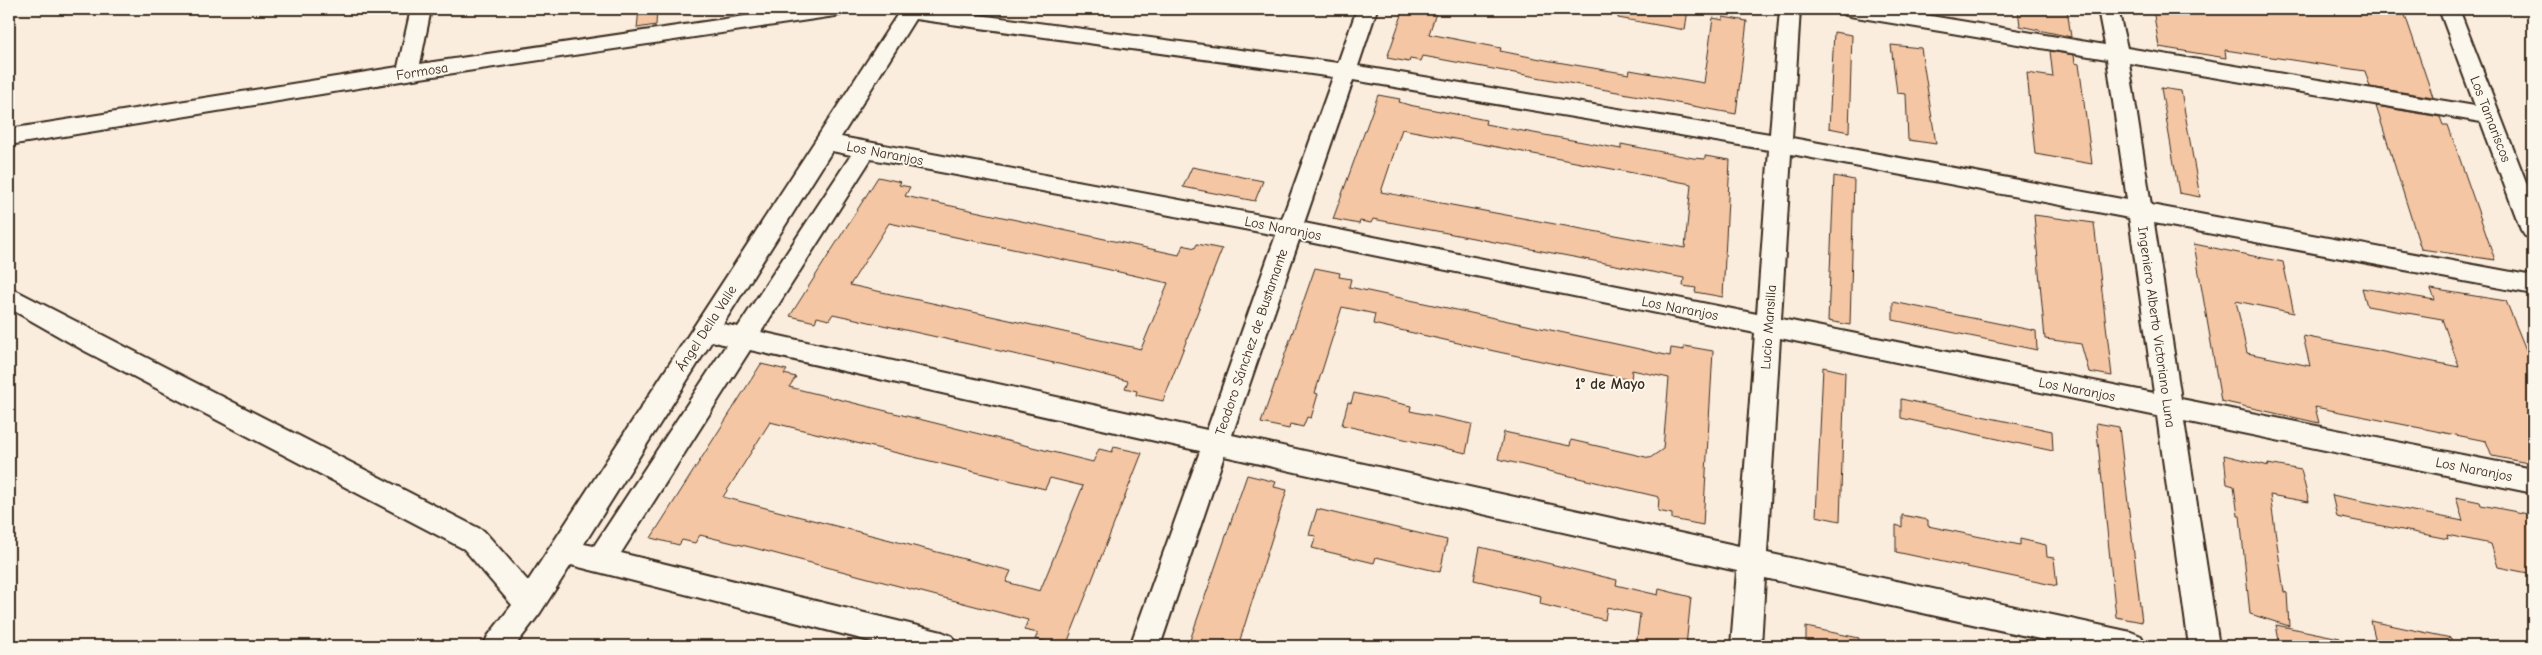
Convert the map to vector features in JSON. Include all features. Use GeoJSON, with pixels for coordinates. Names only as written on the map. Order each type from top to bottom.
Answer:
{"type":"FeatureCollection","features":[{"type":"Feature","properties":{"kind":"street"},"geometry":{"type":"LineString","coordinates":[[407,73],[421,9]]}},
{"type":"Feature","properties":{"kind":"street","name":"Formosa"},"geometry":{"type":"LineString","coordinates":[[9,137],[759,14],[835,9]]}},
{"type":"Feature","properties":{"kind":"street","name":"Teodoro Sánchez de Bustamante"},"geometry":{"type":"LineString","coordinates":[[1144,646],[1367,9]]}},
{"type":"Feature","properties":{"kind":"street","name":"Lucio Mansilla"},"geometry":{"type":"LineString","coordinates":[[1746,646],[1790,9]]}},
{"type":"Feature","properties":{"kind":"street"},"geometry":{"type":"LineString","coordinates":[[1850,9],[2490,116]]}},
{"type":"Feature","properties":{"kind":"street","name":"Ingeniero Alberto Victoriano Luna"},"geometry":{"type":"LineString","coordinates":[[2108,9],[2117,54],[2204,646]]}},
{"type":"Feature","properties":{"kind":"street","name":"Los Tamariscos"},"geometry":{"type":"LineString","coordinates":[[2449,9],[2533,230]]}},
{"type":"Feature","properties":{"kind":"street"},"geometry":{"type":"LineString","coordinates":[[910,10],[1344,71],[1781,144],[2533,285]]}},
{"type":"Feature","properties":{"kind":"street","name":"Ángel Della Valle"},"geometry":{"type":"LineString","coordinates":[[498,646],[530,604],[910,10]]}},
{"type":"Feature","properties":{"kind":"street","name":"Los Naranjos"},"geometry":{"type":"LineString","coordinates":[[826,142],[1290,229],[2533,481]]}},
{"type":"Feature","properties":{"kind":"street"},"geometry":{"type":"LineString","coordinates":[[601,560],[866,149]]}},
{"type":"Feature","properties":{"kind":"street"},"geometry":{"type":"LineString","coordinates":[[9,297],[92,343],[474,540],[530,604]]}},
{"type":"Feature","properties":{"kind":"street"},"geometry":{"type":"LineString","coordinates":[[705,330],[2131,646]]}},
{"type":"Feature","properties":{"kind":"street"},"geometry":{"type":"LineString","coordinates":[[564,551],[942,646]]}},
{"type":"Feature","properties":{"kind":"building"},"geometry":{"type":"Polygon","coordinates":[[[639,9],[657,9],[656,25],[637,28],[639,9]]]}},
{"type":"Feature","properties":{"kind":"building"},"geometry":{"type":"Polygon","coordinates":[[[1404,9],[1427,9],[1426,12],[1436,13],[1429,34],[1501,48],[1500,51],[1551,61],[1629,74],[1630,70],[1704,83],[1713,18],[1723,20],[1723,17],[1747,21],[1736,114],[1423,56],[1421,61],[1410,59],[1409,62],[1387,58],[1404,9]]]}},
{"type":"Feature","properties":{"kind":"building"},"geometry":{"type":"Polygon","coordinates":[[[1618,9],[1688,9],[1685,30],[1618,18],[1618,9]]]}},
{"type":"Feature","properties":{"kind":"building"},"geometry":{"type":"Polygon","coordinates":[[[2018,9],[2067,9],[2071,37],[2020,26],[2018,9]]]}},
{"type":"Feature","properties":{"kind":"building"},"geometry":{"type":"Polygon","coordinates":[[[2153,9],[2403,9],[2433,97],[2370,87],[2365,71],[2225,50],[2226,58],[2159,47],[2153,9]]]}},
{"type":"Feature","properties":{"kind":"building"},"geometry":{"type":"Polygon","coordinates":[[[1834,32],[1852,35],[1849,132],[1829,128],[1834,32]]]}},
{"type":"Feature","properties":{"kind":"building"},"geometry":{"type":"Polygon","coordinates":[[[1891,45],[1921,48],[1936,144],[1908,140],[1906,94],[1897,93],[1891,45]]]}},
{"type":"Feature","properties":{"kind":"building"},"geometry":{"type":"Polygon","coordinates":[[[2050,51],[2074,55],[2075,63],[2079,64],[2092,164],[2035,154],[2027,73],[2053,77],[2050,51]]]}},
{"type":"Feature","properties":{"kind":"building"},"geometry":{"type":"Polygon","coordinates":[[[2161,88],[2181,91],[2200,197],[2179,193],[2161,88]]]}},
{"type":"Feature","properties":{"kind":"building"},"geometry":{"type":"Polygon","coordinates":[[[1378,95],[1400,99],[1399,102],[1409,105],[1486,120],[1485,124],[1539,134],[1621,149],[1621,144],[1693,158],[1705,159],[1705,156],[1730,160],[1723,297],[1695,292],[1696,288],[1683,286],[1684,278],[1373,219],[1371,223],[1360,221],[1359,224],[1333,219],[1378,95]],[[1402,129],[1381,192],[1685,248],[1691,184],[1402,129]]]}},
{"type":"Feature","properties":{"kind":"building"},"geometry":{"type":"Polygon","coordinates":[[[2376,106],[2440,117],[2443,125],[2448,125],[2495,260],[2421,249],[2376,106]]]}},
{"type":"Feature","properties":{"kind":"building"},"geometry":{"type":"Polygon","coordinates":[[[1192,167],[1263,181],[1255,201],[1183,187],[1192,167]]]}},
{"type":"Feature","properties":{"kind":"building"},"geometry":{"type":"Polygon","coordinates":[[[1834,176],[1854,180],[1850,325],[1828,321],[1834,176]]]}},
{"type":"Feature","properties":{"kind":"building"},"geometry":{"type":"Polygon","coordinates":[[[878,177],[901,182],[899,185],[910,187],[905,196],[1179,255],[1183,245],[1195,248],[1197,244],[1222,249],[1163,401],[1136,395],[1137,391],[1125,388],[1128,381],[1081,369],[833,314],[829,320],[817,317],[815,322],[790,316],[878,177]],[[889,223],[850,285],[1141,349],[1168,283],[889,223]]]}},
{"type":"Feature","properties":{"kind":"building"},"geometry":{"type":"Polygon","coordinates":[[[2034,215],[2094,223],[2112,376],[2089,372],[2081,344],[2045,339],[2034,215]]]}},
{"type":"Feature","properties":{"kind":"building"},"geometry":{"type":"Polygon","coordinates":[[[2194,244],[2283,262],[2294,313],[2236,301],[2247,353],[2310,366],[2303,336],[2459,367],[2442,319],[2367,306],[2362,288],[2435,300],[2431,289],[2506,301],[2533,367],[2533,464],[2492,456],[2486,441],[2315,407],[2319,423],[2221,401],[2194,244]]]}},
{"type":"Feature","properties":{"kind":"building"},"geometry":{"type":"Polygon","coordinates":[[[1315,268],[1340,273],[1339,277],[1351,279],[1349,287],[1670,356],[1671,348],[1684,350],[1684,346],[1713,351],[1703,525],[1672,519],[1672,514],[1658,511],[1659,497],[1498,459],[1504,432],[1570,446],[1571,440],[1650,458],[1663,449],[1669,378],[1632,370],[1631,380],[1494,351],[1373,324],[1375,314],[1342,307],[1315,393],[1318,394],[1311,418],[1307,417],[1303,427],[1290,424],[1289,429],[1261,423],[1315,268]]]}},
{"type":"Feature","properties":{"kind":"building"},"geometry":{"type":"Polygon","coordinates":[[[1893,302],[2036,331],[2037,350],[1893,320],[1893,302]]]}},
{"type":"Feature","properties":{"kind":"building"},"geometry":{"type":"Polygon","coordinates":[[[761,364],[787,370],[784,374],[796,377],[789,387],[1093,462],[1099,449],[1112,452],[1114,447],[1142,453],[1066,646],[1035,639],[1038,633],[1024,630],[1028,620],[754,548],[700,535],[695,543],[682,540],[679,545],[651,538],[761,364]],[[770,422],[723,497],[1011,571],[1006,582],[1040,591],[1083,486],[1050,478],[1045,489],[770,422]]]}},
{"type":"Feature","properties":{"kind":"building"},"geometry":{"type":"Polygon","coordinates":[[[1823,367],[1845,372],[1840,521],[1816,516],[1823,367]]]}},
{"type":"Feature","properties":{"kind":"building"},"geometry":{"type":"Polygon","coordinates":[[[1354,393],[1411,406],[1410,411],[1472,424],[1466,453],[1342,425],[1348,402],[1351,403],[1354,393]]]}},
{"type":"Feature","properties":{"kind":"building"},"geometry":{"type":"Polygon","coordinates":[[[1901,399],[2052,431],[2053,451],[1901,418],[1901,399]]]}},
{"type":"Feature","properties":{"kind":"building"},"geometry":{"type":"Polygon","coordinates":[[[2096,423],[2119,427],[2142,622],[2116,617],[2096,423]]]}},
{"type":"Feature","properties":{"kind":"building"},"geometry":{"type":"Polygon","coordinates":[[[2224,455],[2269,466],[2268,464],[2301,470],[2309,502],[2270,495],[2284,592],[2287,593],[2289,626],[2250,614],[2240,516],[2238,516],[2234,486],[2227,484],[2224,455]]]}},
{"type":"Feature","properties":{"kind":"building"},"geometry":{"type":"Polygon","coordinates":[[[1247,475],[1276,482],[1274,487],[1287,490],[1239,643],[1224,640],[1222,646],[1188,646],[1247,475]]]}},
{"type":"Feature","properties":{"kind":"building"},"geometry":{"type":"Polygon","coordinates":[[[2332,495],[2463,521],[2456,497],[2480,502],[2481,505],[2533,515],[2533,574],[2498,567],[2491,544],[2447,535],[2448,539],[2337,517],[2332,495]]]}},
{"type":"Feature","properties":{"kind":"building"},"geometry":{"type":"Polygon","coordinates":[[[1317,509],[1447,540],[1440,572],[1376,557],[1374,563],[1312,548],[1316,536],[1309,535],[1317,509]]]}},
{"type":"Feature","properties":{"kind":"building"},"geometry":{"type":"Polygon","coordinates":[[[1902,515],[1928,520],[1928,526],[2020,545],[2020,539],[2046,545],[2047,557],[2054,558],[2057,586],[1896,552],[1896,525],[1902,527],[1902,515]]]}},
{"type":"Feature","properties":{"kind":"building"},"geometry":{"type":"Polygon","coordinates":[[[1480,547],[1617,580],[1616,585],[1658,595],[1659,589],[1691,597],[1686,646],[1636,646],[1640,614],[1607,607],[1605,620],[1540,604],[1541,596],[1474,580],[1480,547]]]}},
{"type":"Feature","properties":{"kind":"building"},"geometry":{"type":"Polygon","coordinates":[[[2371,621],[2451,638],[2451,646],[2377,646],[2371,621]]]}},
{"type":"Feature","properties":{"kind":"building"},"geometry":{"type":"Polygon","coordinates":[[[2276,625],[2340,638],[2339,646],[2280,646],[2276,625]]]}},
{"type":"Feature","properties":{"kind":"building"},"geometry":{"type":"Polygon","coordinates":[[[1806,627],[1859,638],[1858,646],[1806,646],[1806,627]]]}},
{"type":"Feature","properties":{"kind":"district","name":"1° de Mayo"},"geometry":{"type":"Point","coordinates":[1610,384]}}]}
